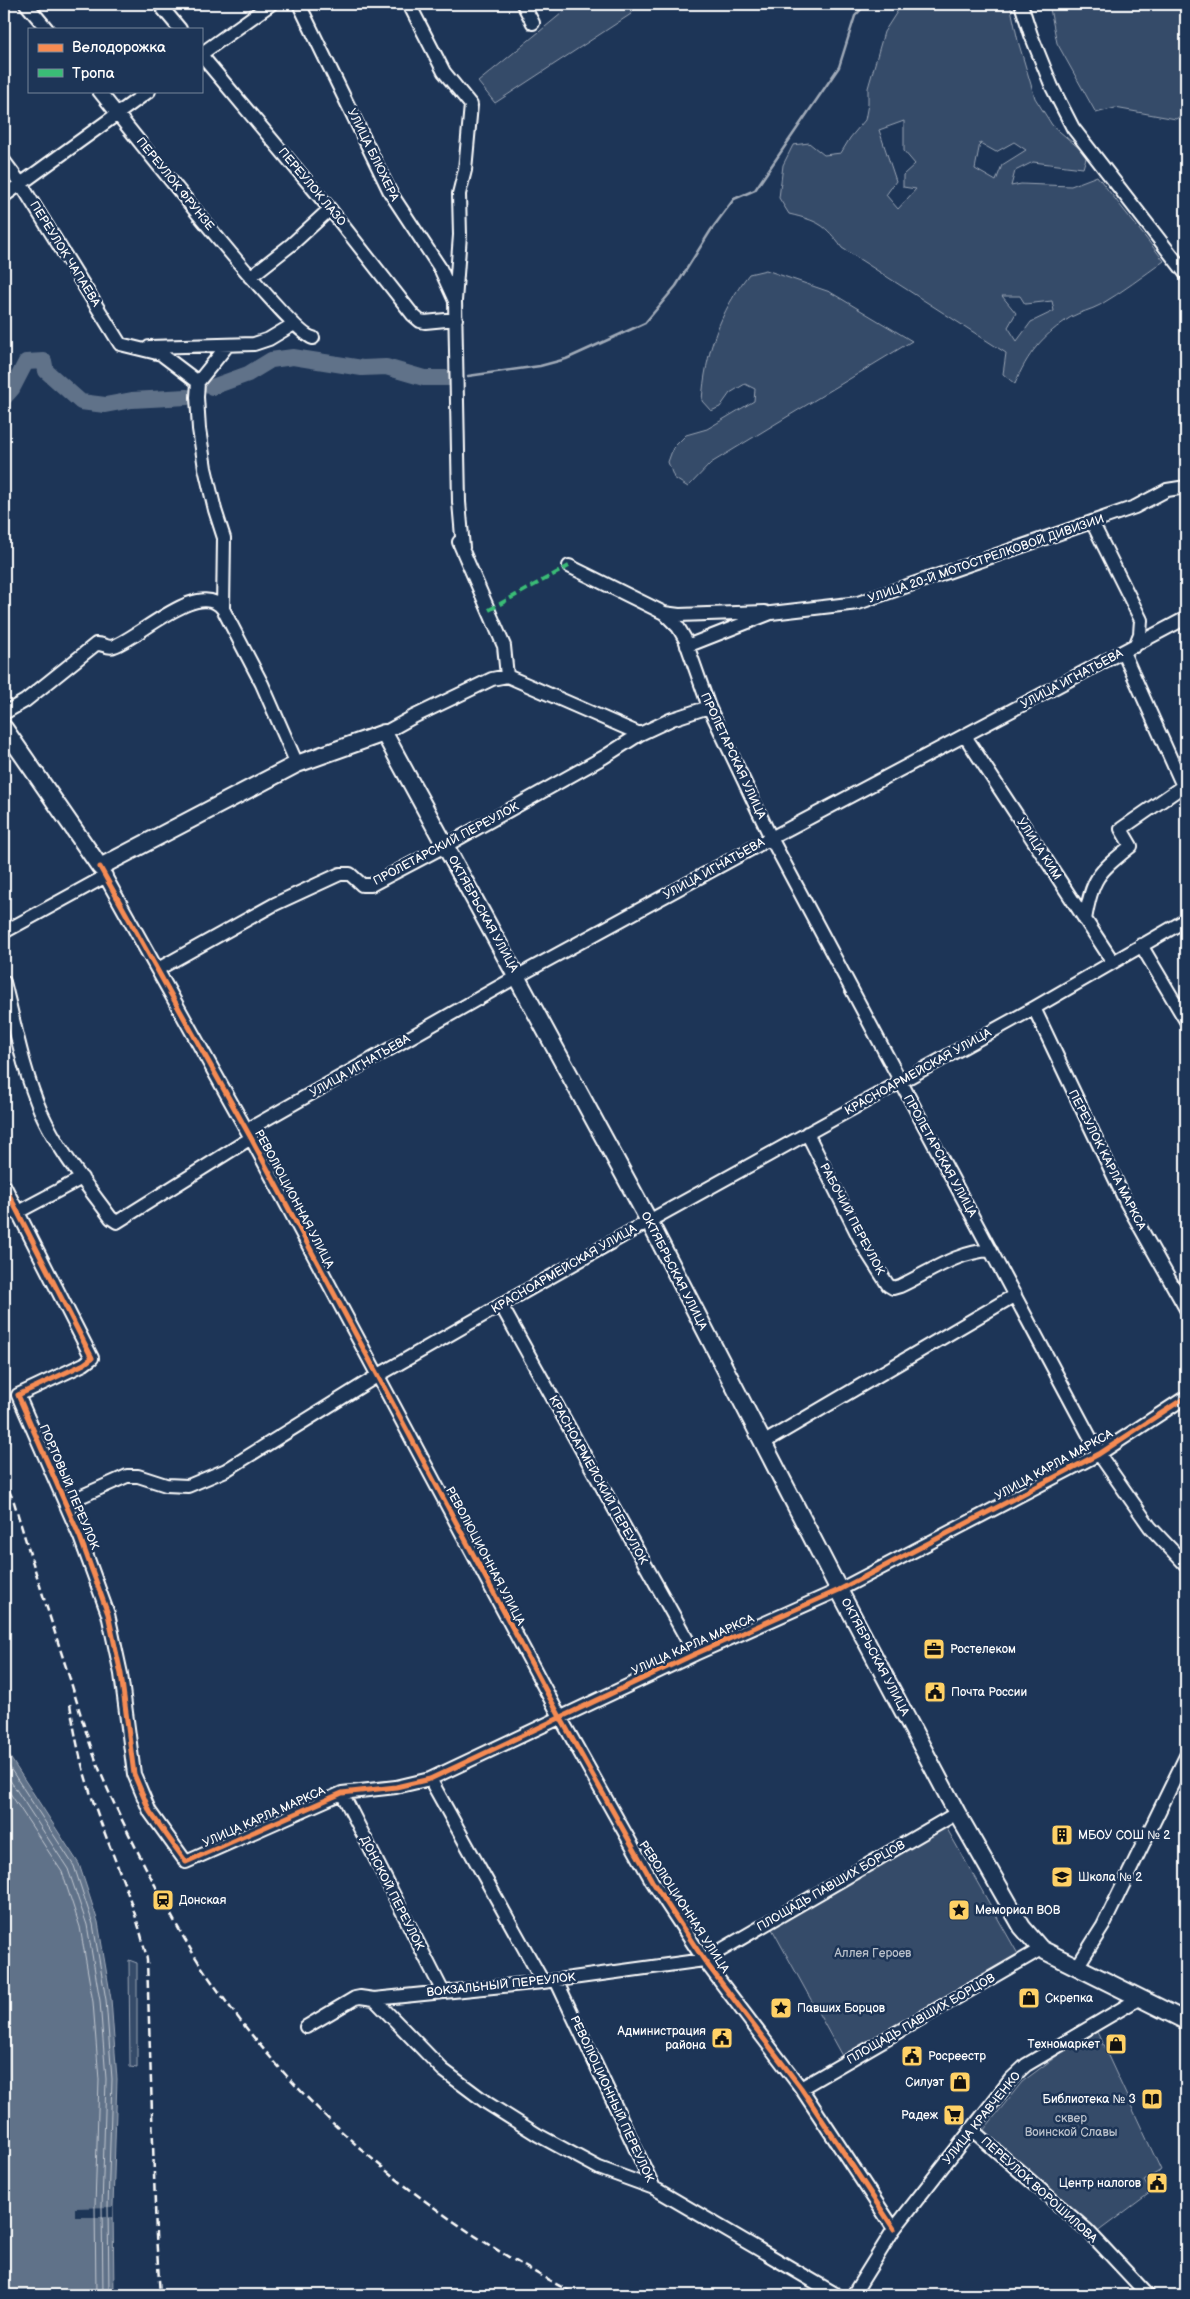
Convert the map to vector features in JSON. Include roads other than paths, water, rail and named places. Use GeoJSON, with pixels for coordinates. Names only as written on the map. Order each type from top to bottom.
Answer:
{"type":"FeatureCollection","features":[{"type":"Feature","properties":{"kind":"main road","name":"РЕВОЛЮЦИОННАЯ УЛИЦА"},"geometry":{"type":"LineString","coordinates":[[4,728],[103,872]]}},
{"type":"Feature","properties":{"kind":"main road"},"geometry":{"type":"LineString","coordinates":[[103,872],[297,764],[384,733]]}},
{"type":"Feature","properties":{"kind":"main road","name":"ОКТЯБРЬСКАЯ УЛИЦА"},"geometry":{"type":"LineString","coordinates":[[384,733],[518,976],[649,1221],[839,1590],[957,1813],[1022,1927],[1041,1949]]}},
{"type":"Feature","properties":{"kind":"main road"},"geometry":{"type":"LineString","coordinates":[[1041,1949],[1186,2021]]}},
{"type":"Feature","properties":{"kind":"street"},"geometry":{"type":"LineString","coordinates":[[26,4],[46,28]]}},
{"type":"Feature","properties":{"kind":"street"},"geometry":{"type":"LineString","coordinates":[[159,4],[179,28]]}},
{"type":"Feature","properties":{"kind":"street"},"geometry":{"type":"LineString","coordinates":[[202,53],[271,4]]}},
{"type":"Feature","properties":{"kind":"street","name":"УЛИЦА БЛЮХЕРА"},"geometry":{"type":"LineString","coordinates":[[299,4],[390,192],[440,268],[455,301]]}},
{"type":"Feature","properties":{"kind":"street"},"geometry":{"type":"LineString","coordinates":[[409,4],[444,72],[471,105],[465,170],[459,194],[460,235],[455,301],[459,502],[463,548]]}},
{"type":"Feature","properties":{"kind":"street"},"geometry":{"type":"LineString","coordinates":[[522,4],[533,22]]}},
{"type":"Feature","properties":{"kind":"street"},"geometry":{"type":"LineString","coordinates":[[1021,4],[1052,87],[1073,128],[1186,274]]}},
{"type":"Feature","properties":{"kind":"street","name":"ПЕРЕУЛОК ЛАЗО"},"geometry":{"type":"LineString","coordinates":[[202,55],[420,321],[456,319]]}},
{"type":"Feature","properties":{"kind":"street","name":"ПЕРЕУЛОК ФРУНЗЕ"},"geometry":{"type":"LineString","coordinates":[[100,92],[250,277],[294,324],[308,337],[313,338]]}},
{"type":"Feature","properties":{"kind":"street"},"geometry":{"type":"LineString","coordinates":[[4,196],[148,92]]}},
{"type":"Feature","properties":{"kind":"street","name":"ПЕРЕУЛОК ЧАПАЕВА"},"geometry":{"type":"LineString","coordinates":[[4,161],[107,321],[117,341],[131,347]]}},
{"type":"Feature","properties":{"kind":"street"},"geometry":{"type":"LineString","coordinates":[[250,277],[292,244],[330,209]]}},
{"type":"Feature","properties":{"kind":"street"},"geometry":{"type":"LineString","coordinates":[[131,347],[227,346],[262,342],[294,324]]}},
{"type":"Feature","properties":{"kind":"street"},"geometry":{"type":"LineString","coordinates":[[223,609],[224,538],[205,468],[199,429],[198,382],[227,346]]}},
{"type":"Feature","properties":{"kind":"street"},"geometry":{"type":"LineString","coordinates":[[131,347],[161,354],[198,382]]}},
{"type":"Feature","properties":{"kind":"street","name":"УЛИЦА 20-Й МОТОСТРЕЛКОВОЙ ДИВИЗИИ"},"geometry":{"type":"LineString","coordinates":[[569,566],[664,613],[679,615],[780,611],[858,603],[1134,507],[1167,490],[1186,487]]}},
{"type":"Feature","properties":{"kind":"street"},"geometry":{"type":"LineString","coordinates":[[1092,522],[1141,620],[1140,634],[1135,646]]}},
{"type":"Feature","properties":{"kind":"street"},"geometry":{"type":"LineString","coordinates":[[453,531],[463,548],[504,646],[507,676]]}},
{"type":"Feature","properties":{"kind":"street"},"geometry":{"type":"LineString","coordinates":[[4,713],[25,701],[96,644],[114,647],[163,617],[201,600],[216,603],[223,609],[262,684],[297,764]]}},
{"type":"Feature","properties":{"kind":"street","name":"УЛИЦА 20-Й МОТОСТРЕЛКОВОЙ ДИВИЗИИ"},"geometry":{"type":"LineString","coordinates":[[687,646],[780,611]]}},
{"type":"Feature","properties":{"kind":"street","name":"ПРОЛЕТАРСКАЯ УЛИЦА"},"geometry":{"type":"LineString","coordinates":[[664,613],[678,627],[687,646],[709,707],[771,838],[1099,1454],[1150,1527],[1186,1565]]}},
{"type":"Feature","properties":{"kind":"street","name":"УЛИЦА ИГНАТЬЕВА"},"geometry":{"type":"LineString","coordinates":[[82,1178],[111,1218],[117,1222],[249,1134],[518,976],[771,838],[1186,618]]}},
{"type":"Feature","properties":{"kind":"street"},"geometry":{"type":"LineString","coordinates":[[1085,920],[1090,892],[1099,872],[1131,846],[1122,829],[1183,786],[1123,652]]}},
{"type":"Feature","properties":{"kind":"street"},"geometry":{"type":"LineString","coordinates":[[384,733],[492,679],[507,676],[640,734]]}},
{"type":"Feature","properties":{"kind":"street","name":"ПРОЛЕТАРСКИЙ ПЕРЕУЛОК"},"geometry":{"type":"LineString","coordinates":[[158,969],[275,904],[340,874],[350,874],[366,886],[445,846],[604,757],[640,734],[672,719],[709,707]]}},
{"type":"Feature","properties":{"kind":"street","name":"УЛИЦА КИМ"},"geometry":{"type":"LineString","coordinates":[[965,736],[1113,962]]}},
{"type":"Feature","properties":{"kind":"street"},"geometry":{"type":"LineString","coordinates":[[4,932],[103,872]]}},
{"type":"Feature","properties":{"kind":"street","name":"РЕВОЛЮЦИОННАЯ УЛИЦА"},"geometry":{"type":"LineString","coordinates":[[103,872],[249,1134],[560,1717],[652,1880],[704,1960],[801,2088],[894,2229]]}},
{"type":"Feature","properties":{"kind":"street","name":"КРАСНОАРМЕЙСКАЯ УЛИЦА"},"geometry":{"type":"LineString","coordinates":[[66,1503],[126,1476],[138,1476],[166,1485],[188,1486],[234,1465],[377,1376],[501,1305],[1034,1008],[1186,920]]}},
{"type":"Feature","properties":{"kind":"street"},"geometry":{"type":"LineString","coordinates":[[1141,945],[1186,1021]]}},
{"type":"Feature","properties":{"kind":"street"},"geometry":{"type":"LineString","coordinates":[[4,982],[35,1096],[42,1113],[82,1178],[16,1213],[4,1185]]}},
{"type":"Feature","properties":{"kind":"street","name":"ПЕРЕУЛОК КАРЛА МАРКСА"},"geometry":{"type":"LineString","coordinates":[[1034,1008],[1126,1202],[1186,1309]]}},
{"type":"Feature","properties":{"kind":"street","name":"РАБОЧИЙ ПЕРЕУЛОК"},"geometry":{"type":"LineString","coordinates":[[807,1133],[865,1249],[888,1285],[893,1288],[900,1286],[952,1258],[973,1251],[991,1250]]}},
{"type":"Feature","properties":{"kind":"street","name":"ПОРТОВЫЙ ПЕРЕУЛОК"},"geometry":{"type":"LineString","coordinates":[[16,1213],[91,1352],[92,1358],[84,1364],[18,1395],[66,1503],[108,1614],[116,1646],[134,1774],[150,1812],[186,1862]]}},
{"type":"Feature","properties":{"kind":"street"},"geometry":{"type":"LineString","coordinates":[[763,1442],[1015,1295]]}},
{"type":"Feature","properties":{"kind":"street","name":"КРАСНОАРМЕЙСКИЙ ПЕРЕУЛОК"},"geometry":{"type":"LineString","coordinates":[[501,1305],[694,1654]]}},
{"type":"Feature","properties":{"kind":"street","name":"УЛИЦА КАРЛА МАРКСА"},"geometry":{"type":"LineString","coordinates":[[186,1862],[342,1793],[396,1787],[430,1779],[694,1654],[839,1590],[1099,1454],[1186,1397]]}},
{"type":"Feature","properties":{"kind":"street"},"geometry":{"type":"LineString","coordinates":[[1077,1967],[1103,1926],[1186,1756]]}},
{"type":"Feature","properties":{"kind":"street"},"geometry":{"type":"LineString","coordinates":[[430,1779],[543,1982]]}},
{"type":"Feature","properties":{"kind":"street","name":"ДОНСКОЙ ПЕРЕУЛОК"},"geometry":{"type":"LineString","coordinates":[[342,1793],[443,1992]]}},
{"type":"Feature","properties":{"kind":"street","name":"ПЛОЩАДЬ ПАВШИХ БОРЦОВ"},"geometry":{"type":"LineString","coordinates":[[704,1960],[957,1813]]}},
{"type":"Feature","properties":{"kind":"street","name":"ПЛОЩАДЬ ПАВШИХ БОРЦОВ"},"geometry":{"type":"LineString","coordinates":[[801,2088],[1041,1949]]}},
{"type":"Feature","properties":{"kind":"street","name":"ВОКЗАЛЬНЫЙ ПЕРЕУЛОК"},"geometry":{"type":"LineString","coordinates":[[306,2027],[355,1998],[360,1997],[374,1999],[543,1982],[704,1960]]}},
{"type":"Feature","properties":{"kind":"street","name":"РЕВОЛЮЦИОННЫЙ ПЕРЕУЛОК"},"geometry":{"type":"LineString","coordinates":[[556,1980],[654,2188],[837,2295]]}},
{"type":"Feature","properties":{"kind":"street","name":"УЛИЦА КРАВЧЕНКО"},"geometry":{"type":"LineString","coordinates":[[894,2229],[1010,2079],[1026,2065],[1140,1998]]}},
{"type":"Feature","properties":{"kind":"street"},"geometry":{"type":"LineString","coordinates":[[374,1999],[443,2070],[487,2103],[538,2135],[599,2168],[654,2188]]}},
{"type":"Feature","properties":{"kind":"street","name":"ПЕРЕУЛОК ВОРОШИЛОВА"},"geometry":{"type":"LineString","coordinates":[[971,2129],[1087,2230],[1148,2295]]}},
{"type":"Feature","properties":{"kind":"street"},"geometry":{"type":"LineString","coordinates":[[852,2295],[894,2229]]}},
{"type":"Feature","properties":{"kind":"street"},"geometry":{"type":"LineString","coordinates":[[866,2295],[865,2282],[867,2272]]}},
{"type":"Feature","properties":{"kind":"water"},"geometry":{"type":"Polygon","coordinates":[[[4,1748],[79,1864],[98,1922],[111,1999],[117,2079],[113,2207],[114,2295],[4,2295],[4,1748]]]}},
{"type":"Feature","properties":{"kind":"waterway"},"geometry":{"type":"LineString","coordinates":[[468,376],[540,366],[566,359],[645,323],[676,286],[711,230],[734,199],[755,190],[839,67],[855,16],[866,4]]}},
{"type":"Feature","properties":{"kind":"waterway"},"geometry":{"type":"LineString","coordinates":[[212,387],[248,374],[271,360],[293,357],[362,368],[386,367],[424,378],[450,378]]}},
{"type":"Feature","properties":{"kind":"waterway"},"geometry":{"type":"LineString","coordinates":[[4,398],[12,389],[26,362],[44,361],[46,371],[81,402],[105,405],[132,400],[187,397]]}},
{"type":"Feature","properties":{"kind":"railway"},"geometry":{"type":"LineString","coordinates":[[4,1479],[14,1502],[100,1772],[146,1868],[180,1932],[203,1969],[240,2021],[281,2069],[323,2114],[369,2156],[417,2195],[468,2231],[521,2264],[577,2295]]}},
{"type":"Feature","properties":{"kind":"railway"},"geometry":{"type":"LineString","coordinates":[[70,1704],[87,1782],[135,1915],[147,1960],[156,2235],[160,2295]]}},
{"type":"Feature","properties":{"kind":"place","name":"Ростелеком"},"geometry":{"type":"Point","coordinates":[934,1649]}},
{"type":"Feature","properties":{"kind":"place","name":"Почта России"},"geometry":{"type":"Point","coordinates":[935,1692]}},
{"type":"Feature","properties":{"kind":"place","name":"МБОУ СОШ № 2"},"geometry":{"type":"Point","coordinates":[1062,1835]}},
{"type":"Feature","properties":{"kind":"place","name":"Школа № 2"},"geometry":{"type":"Point","coordinates":[1062,1877]}},
{"type":"Feature","properties":{"kind":"place","name":"Донская"},"geometry":{"type":"Point","coordinates":[163,1900]}},
{"type":"Feature","properties":{"kind":"place","name":"Мемориал ВОВ"},"geometry":{"type":"Point","coordinates":[959,1910]}},
{"type":"Feature","properties":{"kind":"place","name":"Скрепка"},"geometry":{"type":"Point","coordinates":[1029,1998]}},
{"type":"Feature","properties":{"kind":"place","name":"Павших Борцов"},"geometry":{"type":"Point","coordinates":[781,2008]}},
{"type":"Feature","properties":{"kind":"place","name":"Администрация района"},"geometry":{"type":"Point","coordinates":[722,2038]}},
{"type":"Feature","properties":{"kind":"place","name":"Техномаркет"},"geometry":{"type":"Point","coordinates":[1116,2044]}},
{"type":"Feature","properties":{"kind":"place","name":"Росреестр"},"geometry":{"type":"Point","coordinates":[912,2056]}},
{"type":"Feature","properties":{"kind":"place","name":"Силуэт"},"geometry":{"type":"Point","coordinates":[960,2082]}},
{"type":"Feature","properties":{"kind":"place","name":"Библиотека № 3"},"geometry":{"type":"Point","coordinates":[1152,2099]}},
{"type":"Feature","properties":{"kind":"place","name":"Радеж"},"geometry":{"type":"Point","coordinates":[954,2115]}},
{"type":"Feature","properties":{"kind":"place","name":"Центр налогов"},"geometry":{"type":"Point","coordinates":[1157,2183]}},
{"type":"Feature","properties":{"kind":"park label","name":"Аллея Героев"},"geometry":{"type":"Point","coordinates":[873,1953]}},
{"type":"Feature","properties":{"kind":"park label","name":"сквер Воинской Славы"},"geometry":{"type":"Point","coordinates":[1071,2125]}}]}
